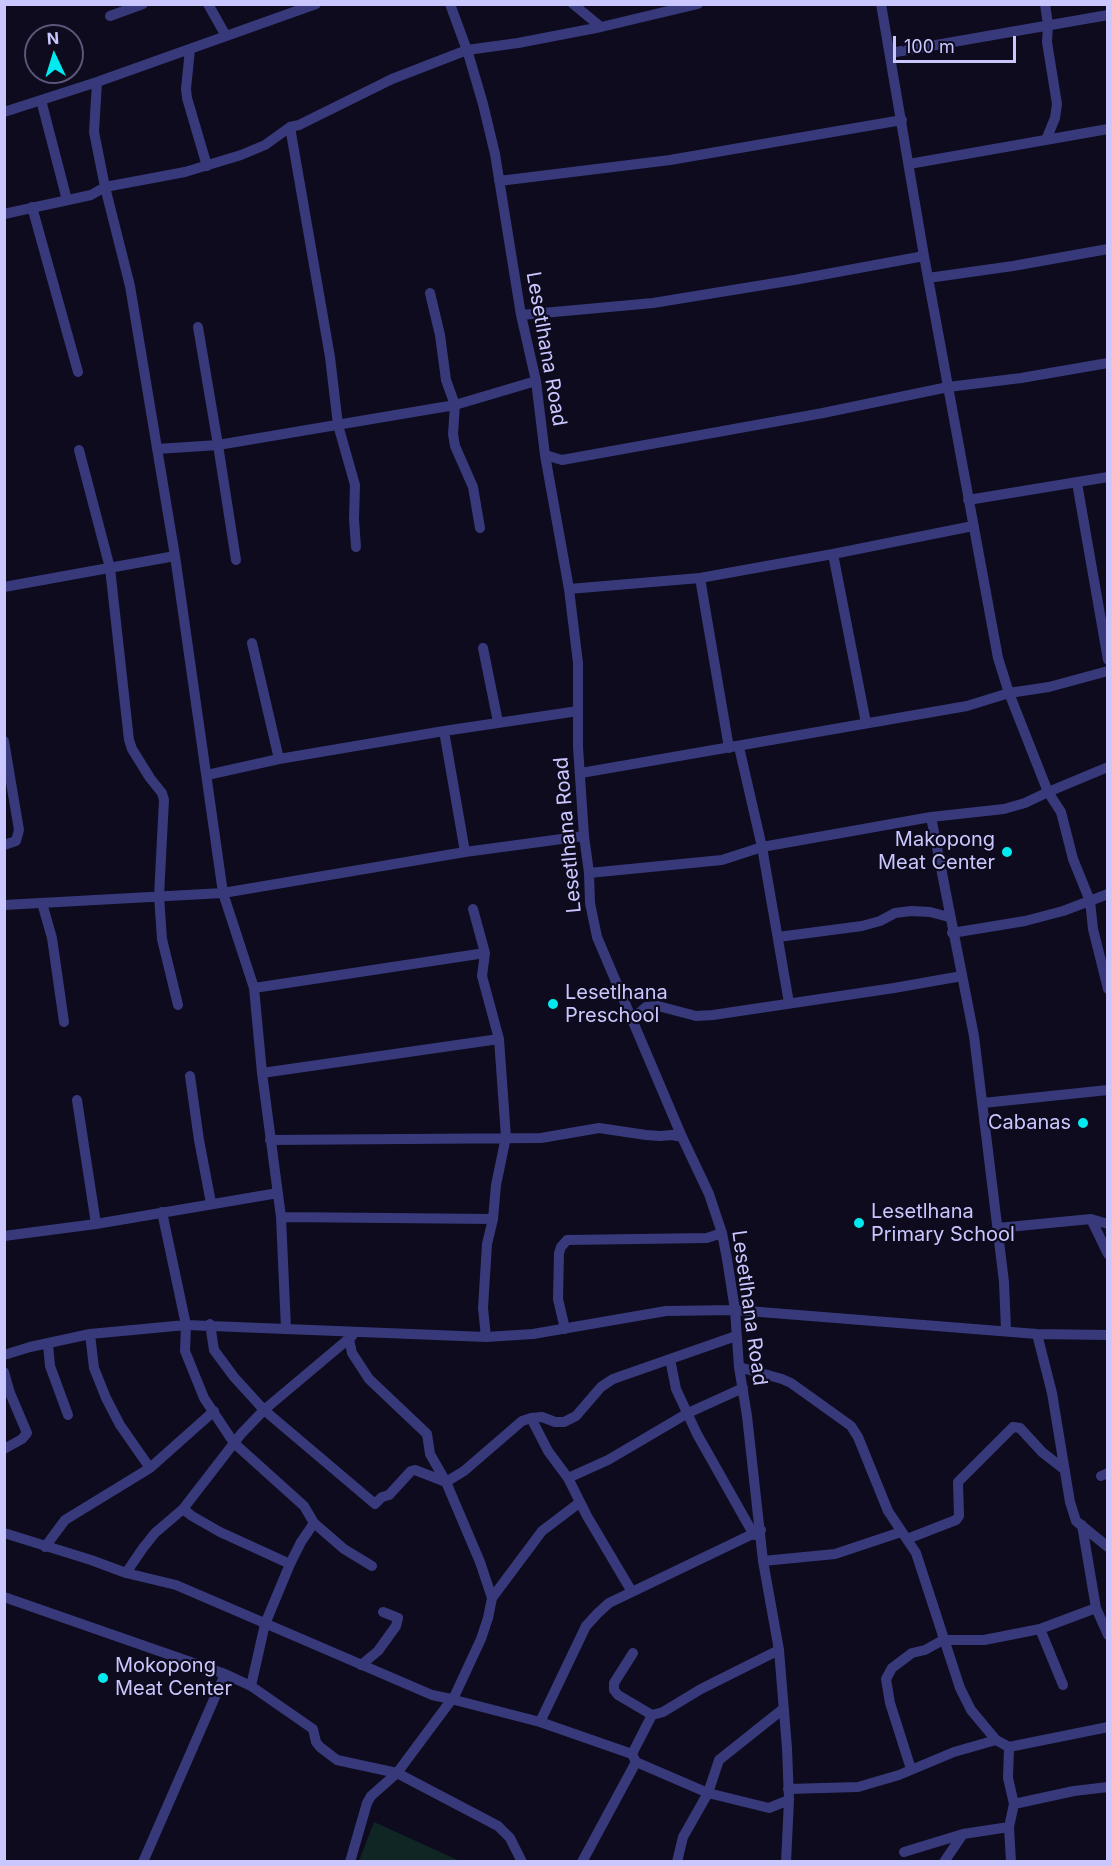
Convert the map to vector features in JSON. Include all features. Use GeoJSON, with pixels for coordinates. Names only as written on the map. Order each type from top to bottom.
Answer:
{"type":"FeatureCollection","features":[{"type":"Feature","properties":{"kind":"street"},"geometry":{"type":"LineString","coordinates":[[110,16],[143,4]]}},
{"type":"Feature","properties":{"kind":"street"},"geometry":{"type":"LineString","coordinates":[[208,4],[226,36]]}},
{"type":"Feature","properties":{"kind":"street"},"geometry":{"type":"LineString","coordinates":[[4,112],[97,82],[316,4]]}},
{"type":"Feature","properties":{"kind":"street","name":"Lesetlhana Road"},"geometry":{"type":"LineString","coordinates":[[450,4],[483,104],[499,182],[520,315],[536,381],[545,455],[569,589],[578,663],[578,747],[584,836],[590,873],[590,903],[597,937],[682,1137],[709,1194],[722,1233],[735,1310],[757,1532],[779,1650],[787,1748],[786,1862]]}},
{"type":"Feature","properties":{"kind":"street"},"geometry":{"type":"LineString","coordinates":[[573,4],[601,27]]}},
{"type":"Feature","properties":{"kind":"street"},"geometry":{"type":"LineString","coordinates":[[4,214],[91,195],[105,187],[119,186],[207,166],[241,155],[265,145],[290,127],[392,79],[467,50],[518,44],[698,4]]}},
{"type":"Feature","properties":{"kind":"street"},"geometry":{"type":"LineString","coordinates":[[881,4],[924,256],[998,658],[1009,693],[1048,792],[1061,812],[1073,859],[1090,901],[1107,989]]}},
{"type":"Feature","properties":{"kind":"street"},"geometry":{"type":"LineString","coordinates":[[1045,4],[1048,25],[1047,42],[1057,104],[1055,118],[1046,140]]}},
{"type":"Feature","properties":{"kind":"street"},"geometry":{"type":"LineString","coordinates":[[890,53],[1107,15]]}},
{"type":"Feature","properties":{"kind":"street"},"geometry":{"type":"LineString","coordinates":[[190,49],[187,98],[207,166]]}},
{"type":"Feature","properties":{"kind":"street"},"geometry":{"type":"LineString","coordinates":[[97,82],[94,132],[105,187],[130,286],[175,556],[223,893],[254,988],[262,1073],[281,1217],[286,1329]]}},
{"type":"Feature","properties":{"kind":"street"},"geometry":{"type":"LineString","coordinates":[[41,100],[67,200]]}},
{"type":"Feature","properties":{"kind":"street"},"geometry":{"type":"LineString","coordinates":[[499,182],[670,160],[902,120]]}},
{"type":"Feature","properties":{"kind":"street"},"geometry":{"type":"LineString","coordinates":[[290,127],[330,357],[338,425],[355,485],[356,547]]}},
{"type":"Feature","properties":{"kind":"street"},"geometry":{"type":"LineString","coordinates":[[909,164],[1107,129]]}},
{"type":"Feature","properties":{"kind":"street"},"geometry":{"type":"LineString","coordinates":[[32,207],[78,372]]}},
{"type":"Feature","properties":{"kind":"street"},"geometry":{"type":"LineString","coordinates":[[928,278],[1107,249]]}},
{"type":"Feature","properties":{"kind":"street"},"geometry":{"type":"LineString","coordinates":[[520,315],[653,303],[924,256]]}},
{"type":"Feature","properties":{"kind":"street"},"geometry":{"type":"LineString","coordinates":[[430,293],[440,336],[446,380],[455,405],[453,434],[455,446],[473,487],[480,528]]}},
{"type":"Feature","properties":{"kind":"street"},"geometry":{"type":"LineString","coordinates":[[198,327],[236,560]]}},
{"type":"Feature","properties":{"kind":"street"},"geometry":{"type":"LineString","coordinates":[[545,455],[562,460],[823,414],[948,387],[1021,378],[1107,363]]}},
{"type":"Feature","properties":{"kind":"street"},"geometry":{"type":"LineString","coordinates":[[157,449],[219,445],[455,405],[536,381]]}},
{"type":"Feature","properties":{"kind":"street"},"geometry":{"type":"LineString","coordinates":[[79,450],[110,568],[129,740],[164,800],[159,896],[163,946],[178,1005]]}},
{"type":"Feature","properties":{"kind":"street"},"geometry":{"type":"LineString","coordinates":[[968,500],[1107,477]]}},
{"type":"Feature","properties":{"kind":"street"},"geometry":{"type":"LineString","coordinates":[[1077,483],[1107,660]]}},
{"type":"Feature","properties":{"kind":"street"},"geometry":{"type":"LineString","coordinates":[[569,589],[700,578],[973,526]]}},
{"type":"Feature","properties":{"kind":"street"},"geometry":{"type":"LineString","coordinates":[[833,554],[866,723]]}},
{"type":"Feature","properties":{"kind":"street"},"geometry":{"type":"LineString","coordinates":[[4,587],[175,556]]}},
{"type":"Feature","properties":{"kind":"street"},"geometry":{"type":"LineString","coordinates":[[700,578],[734,748],[762,847],[789,1003]]}},
{"type":"Feature","properties":{"kind":"street"},"geometry":{"type":"LineString","coordinates":[[252,643],[279,759]]}},
{"type":"Feature","properties":{"kind":"street"},"geometry":{"type":"LineString","coordinates":[[483,648],[498,722]]}},
{"type":"Feature","properties":{"kind":"street"},"geometry":{"type":"LineString","coordinates":[[581,773],[967,706],[1009,693],[1049,687],[1107,671]]}},
{"type":"Feature","properties":{"kind":"street"},"geometry":{"type":"LineString","coordinates":[[207,776],[279,759],[498,722],[578,711]]}},
{"type":"Feature","properties":{"kind":"street"},"geometry":{"type":"LineString","coordinates":[[444,731],[465,852]]}},
{"type":"Feature","properties":{"kind":"street"},"geometry":{"type":"LineString","coordinates":[[4,741],[19,830],[16,841],[4,845]]}},
{"type":"Feature","properties":{"kind":"street"},"geometry":{"type":"LineString","coordinates":[[590,873],[722,860],[762,847],[931,817],[1004,809],[1025,803],[1107,767]]}},
{"type":"Feature","properties":{"kind":"street"},"geometry":{"type":"LineString","coordinates":[[931,817],[974,1036],[1004,1282],[1006,1330]]}},
{"type":"Feature","properties":{"kind":"street"},"geometry":{"type":"LineString","coordinates":[[4,905],[223,893],[465,852],[584,836]]}},
{"type":"Feature","properties":{"kind":"street"},"geometry":{"type":"LineString","coordinates":[[952,933],[1025,921],[1063,911],[1107,894]]}},
{"type":"Feature","properties":{"kind":"street"},"geometry":{"type":"LineString","coordinates":[[42,903],[52,938],[64,1022]]}},
{"type":"Feature","properties":{"kind":"street"},"geometry":{"type":"LineString","coordinates":[[473,909],[485,953],[482,976],[499,1039],[506,1137],[487,1244],[483,1308],[486,1337]]}},
{"type":"Feature","properties":{"kind":"street"},"geometry":{"type":"LineString","coordinates":[[778,937],[862,926],[895,914],[911,911],[930,912],[949,917]]}},
{"type":"Feature","properties":{"kind":"street"},"geometry":{"type":"LineString","coordinates":[[254,988],[485,953]]}},
{"type":"Feature","properties":{"kind":"street"},"geometry":{"type":"LineString","coordinates":[[632,1019],[646,1007],[658,1006],[696,1016],[743,1012],[962,976]]}},
{"type":"Feature","properties":{"kind":"street"},"geometry":{"type":"LineString","coordinates":[[262,1073],[499,1039]]}},
{"type":"Feature","properties":{"kind":"street"},"geometry":{"type":"LineString","coordinates":[[190,1076],[211,1203]]}},
{"type":"Feature","properties":{"kind":"street"},"geometry":{"type":"LineString","coordinates":[[983,1103],[1107,1090]]}},
{"type":"Feature","properties":{"kind":"street"},"geometry":{"type":"LineString","coordinates":[[77,1100],[96,1224]]}},
{"type":"Feature","properties":{"kind":"street"},"geometry":{"type":"LineString","coordinates":[[270,1140],[550,1137],[599,1128],[646,1136],[682,1137]]}},
{"type":"Feature","properties":{"kind":"street"},"geometry":{"type":"LineString","coordinates":[[4,1236],[96,1224],[278,1193]]}},
{"type":"Feature","properties":{"kind":"street"},"geometry":{"type":"LineString","coordinates":[[162,1212],[186,1325],[185,1351],[197,1383],[234,1443],[304,1506],[314,1523],[344,1549],[372,1566]]}},
{"type":"Feature","properties":{"kind":"street"},"geometry":{"type":"LineString","coordinates":[[281,1217],[493,1219]]}},
{"type":"Feature","properties":{"kind":"street"},"geometry":{"type":"LineString","coordinates":[[998,1228],[1091,1219],[1107,1224]]}},
{"type":"Feature","properties":{"kind":"street"},"geometry":{"type":"LineString","coordinates":[[1091,1219],[1107,1254]]}},
{"type":"Feature","properties":{"kind":"street"},"geometry":{"type":"LineString","coordinates":[[565,1329],[558,1299],[561,1247],[567,1240],[707,1238],[722,1233]]}},
{"type":"Feature","properties":{"kind":"street"},"geometry":{"type":"LineString","coordinates":[[4,1355],[90,1334],[186,1325],[210,1324],[486,1337],[533,1334],[666,1311],[735,1310],[1037,1334],[1107,1335]]}},
{"type":"Feature","properties":{"kind":"street"},"geometry":{"type":"LineString","coordinates":[[210,1324],[214,1350],[234,1377],[264,1410],[375,1504],[388,1495],[411,1471],[415,1470],[446,1482]]}},
{"type":"Feature","properties":{"kind":"street"},"geometry":{"type":"LineString","coordinates":[[126,1573],[155,1533],[183,1509],[234,1443],[264,1410],[358,1331]]}},
{"type":"Feature","properties":{"kind":"street"},"geometry":{"type":"LineString","coordinates":[[90,1334],[94,1368],[106,1398],[120,1425],[150,1468]]}},
{"type":"Feature","properties":{"kind":"street"},"geometry":{"type":"LineString","coordinates":[[1037,1334],[1052,1394],[1070,1502],[1076,1521],[1107,1547]]}},
{"type":"Feature","properties":{"kind":"street"},"geometry":{"type":"LineString","coordinates":[[446,1482],[464,1471],[522,1421],[542,1417],[555,1422],[564,1422],[576,1416],[601,1387],[613,1379],[736,1336]]}},
{"type":"Feature","properties":{"kind":"street"},"geometry":{"type":"LineString","coordinates":[[349,1339],[352,1353],[369,1378],[427,1434],[430,1454],[446,1482],[480,1562],[492,1598]]}},
{"type":"Feature","properties":{"kind":"street"},"geometry":{"type":"LineString","coordinates":[[48,1344],[50,1366],[68,1415]]}},
{"type":"Feature","properties":{"kind":"street"},"geometry":{"type":"LineString","coordinates":[[540,1722],[586,1626],[609,1603],[757,1532],[688,1413],[676,1389],[670,1359]]}},
{"type":"Feature","properties":{"kind":"street"},"geometry":{"type":"LineString","coordinates":[[739,1366],[782,1378],[851,1426],[858,1437],[888,1511],[919,1564],[960,1688],[971,1710],[996,1740],[1009,1747],[1107,1727]]}},
{"type":"Feature","properties":{"kind":"street"},"geometry":{"type":"LineString","coordinates":[[4,1372],[27,1433],[22,1439],[4,1449]]}},
{"type":"Feature","properties":{"kind":"street"},"geometry":{"type":"LineString","coordinates":[[568,1478],[608,1460],[688,1413],[743,1388]]}},
{"type":"Feature","properties":{"kind":"street"},"geometry":{"type":"LineString","coordinates":[[45,1547],[65,1520],[150,1468],[214,1411]]}},
{"type":"Feature","properties":{"kind":"street"},"geometry":{"type":"LineString","coordinates":[[531,1418],[548,1451],[568,1478],[579,1503],[632,1592]]}},
{"type":"Feature","properties":{"kind":"street"},"geometry":{"type":"LineString","coordinates":[[763,1561],[835,1554],[956,1520],[958,1482],[1012,1427],[1020,1428],[1042,1452],[1065,1470]]}},
{"type":"Feature","properties":{"kind":"street"},"geometry":{"type":"LineString","coordinates":[[350,1862],[371,1796],[396,1773],[455,1695],[481,1639],[492,1598],[543,1531],[579,1503]]}},
{"type":"Feature","properties":{"kind":"street"},"geometry":{"type":"LineString","coordinates":[[183,1509],[220,1532],[290,1564]]}},
{"type":"Feature","properties":{"kind":"street"},"geometry":{"type":"LineString","coordinates":[[251,1686],[265,1624],[290,1564],[314,1523]]}},
{"type":"Feature","properties":{"kind":"street"},"geometry":{"type":"LineString","coordinates":[[1082,1525],[1096,1608],[1107,1635]]}},
{"type":"Feature","properties":{"kind":"street"},"geometry":{"type":"LineString","coordinates":[[4,1533],[126,1573],[176,1585],[432,1695],[540,1722],[634,1758],[708,1793],[769,1808],[788,1795],[858,1787],[899,1775],[954,1752],[996,1740]]}},
{"type":"Feature","properties":{"kind":"street"},"geometry":{"type":"LineString","coordinates":[[4,1597],[225,1674],[251,1686],[313,1730],[316,1742],[337,1760],[396,1773],[498,1826],[510,1838],[522,1862]]}},
{"type":"Feature","properties":{"kind":"street"},"geometry":{"type":"LineString","coordinates":[[911,1769],[890,1702],[886,1680],[892,1668],[902,1660],[943,1640],[984,1640],[1040,1629],[1096,1608]]}},
{"type":"Feature","properties":{"kind":"street"},"geometry":{"type":"LineString","coordinates":[[361,1665],[378,1651],[396,1626],[398,1618],[383,1612]]}},
{"type":"Feature","properties":{"kind":"street"},"geometry":{"type":"LineString","coordinates":[[1040,1629],[1063,1685]]}},
{"type":"Feature","properties":{"kind":"street"},"geometry":{"type":"LineString","coordinates":[[633,1653],[614,1683],[614,1690],[618,1695],[652,1715],[663,1712],[701,1689],[779,1650]]}},
{"type":"Feature","properties":{"kind":"street"},"geometry":{"type":"LineString","coordinates":[[143,1862],[225,1674]]}},
{"type":"Feature","properties":{"kind":"street"},"geometry":{"type":"LineString","coordinates":[[677,1862],[683,1837],[708,1793],[720,1760],[783,1709]]}},
{"type":"Feature","properties":{"kind":"street"},"geometry":{"type":"LineString","coordinates":[[582,1862],[634,1758],[652,1715]]}},
{"type":"Feature","properties":{"kind":"street"},"geometry":{"type":"LineString","coordinates":[[1009,1747],[1008,1778],[1014,1804],[1009,1827],[1011,1862]]}},
{"type":"Feature","properties":{"kind":"street"},"geometry":{"type":"LineString","coordinates":[[1014,1804],[1074,1791],[1107,1787]]}},
{"type":"Feature","properties":{"kind":"street"},"geometry":{"type":"LineString","coordinates":[[904,1852],[963,1834],[1009,1827]]}},
{"type":"Feature","properties":{"kind":"street"},"geometry":{"type":"LineString","coordinates":[[944,1862],[963,1834]]}},
{"type":"Feature","properties":{"kind":"green space"},"geometry":{"type":"Polygon","coordinates":[[[374,1822],[460,1861],[359,1861],[374,1822]]]}},
{"type":"Feature","properties":{"kind":"place","name":"Makopong Meat Center"},"geometry":{"type":"Point","coordinates":[1007,852]}},
{"type":"Feature","properties":{"kind":"place","name":"Lesetlhana Preschool"},"geometry":{"type":"Point","coordinates":[553,1004]}},
{"type":"Feature","properties":{"kind":"place","name":"Cabanas"},"geometry":{"type":"Point","coordinates":[1083,1123]}},
{"type":"Feature","properties":{"kind":"place","name":"Lesetlhana Primary School"},"geometry":{"type":"Point","coordinates":[859,1223]}},
{"type":"Feature","properties":{"kind":"place","name":"Mokopong Meat Center"},"geometry":{"type":"Point","coordinates":[103,1678]}}]}
